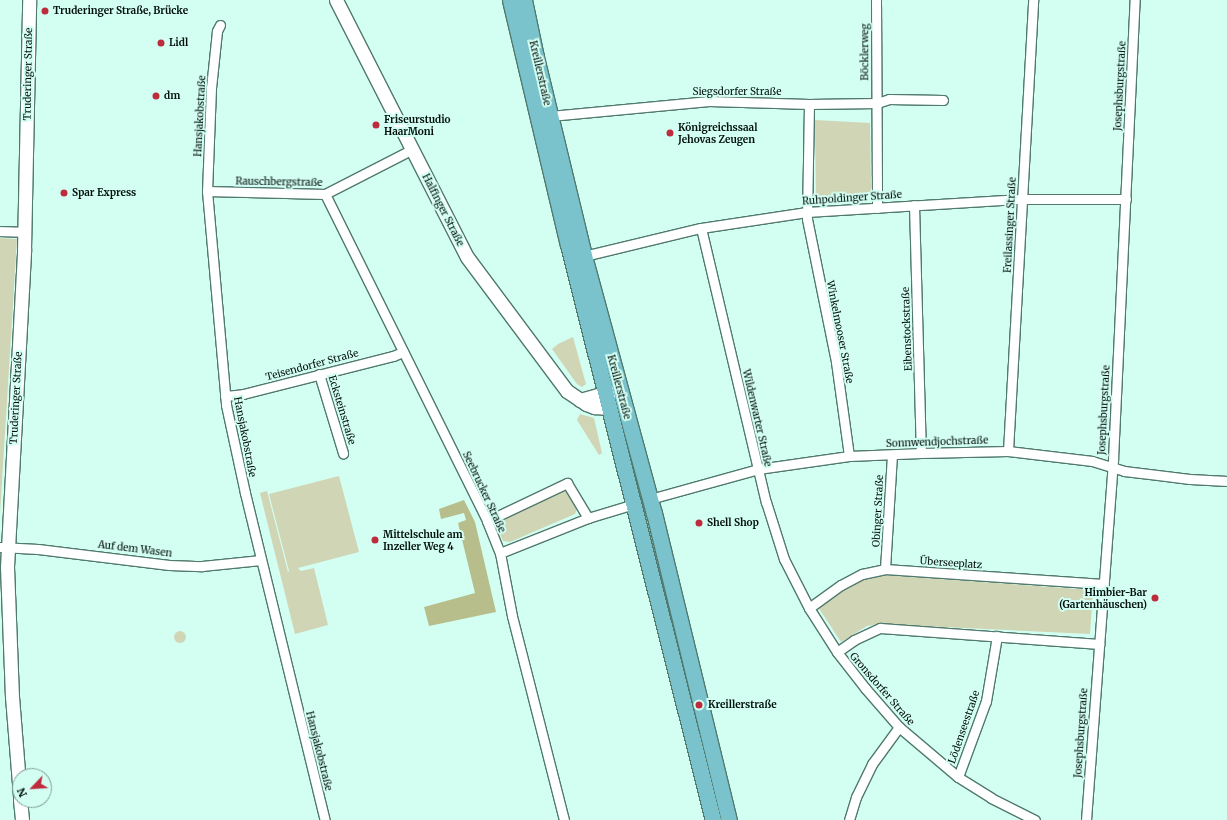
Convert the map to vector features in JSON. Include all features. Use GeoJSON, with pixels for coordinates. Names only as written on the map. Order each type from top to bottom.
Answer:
{"type":"FeatureCollection","features":[{"type":"Feature","properties":{"kind":"main road","name":"Kreillerstraße"},"geometry":{"type":"LineString","coordinates":[[510,0],[540,133],[613,391],[650,499],[729,820]]}},
{"type":"Feature","properties":{"kind":"main road","name":"Kreillerstraße"},"geometry":{"type":"LineString","coordinates":[[524,0],[584,256],[613,391],[610,408],[713,820]]}},
{"type":"Feature","properties":{"kind":"street","name":"Truderinger Straße"},"geometry":{"type":"LineString","coordinates":[[18,768],[12,696],[4,548],[24,232],[29,0]]}},
{"type":"Feature","properties":{"kind":"street","name":"Halfinger Straße"},"geometry":{"type":"LineString","coordinates":[[336,0],[411,150],[467,257],[563,386],[580,400],[594,407],[610,408]]}},
{"type":"Feature","properties":{"kind":"street","name":"Böcklerweg"},"geometry":{"type":"LineString","coordinates":[[876,0],[877,208]]}},
{"type":"Feature","properties":{"kind":"street","name":"Freilassinger Straße"},"geometry":{"type":"LineString","coordinates":[[1008,452],[1034,0]]}},
{"type":"Feature","properties":{"kind":"street","name":"Josephsburgstraße"},"geometry":{"type":"LineString","coordinates":[[1086,820],[1112,467],[1135,0]]}},
{"type":"Feature","properties":{"kind":"street","name":"Hansjakobstraße"},"geometry":{"type":"LineString","coordinates":[[220,25],[217,31],[212,88],[207,191],[225,396],[261,560],[325,820]]}},
{"type":"Feature","properties":{"kind":"street","name":"Siegsdorfer Straße"},"geometry":{"type":"LineString","coordinates":[[550,116],[708,101],[809,104],[877,103],[889,99],[943,100]]}},
{"type":"Feature","properties":{"kind":"street","name":"Winkelmooser Straße"},"geometry":{"type":"LineString","coordinates":[[809,104],[807,212],[836,362],[849,456]]}},
{"type":"Feature","properties":{"kind":"street","name":"Rauschbergstraße"},"geometry":{"type":"LineString","coordinates":[[207,191],[326,194],[411,150]]}},
{"type":"Feature","properties":{"kind":"street","name":"Seebrucker Straße"},"geometry":{"type":"LineString","coordinates":[[326,194],[487,520],[500,553],[512,616],[564,820]]}},
{"type":"Feature","properties":{"kind":"street","name":"Ruhpoldinger Straße"},"geometry":{"type":"LineString","coordinates":[[584,256],[701,228],[807,212],[1022,199],[1126,199]]}},
{"type":"Feature","properties":{"kind":"street","name":"Eibenstockstraße"},"geometry":{"type":"LineString","coordinates":[[914,205],[921,453]]}},
{"type":"Feature","properties":{"kind":"street","name":"Wildenwarter Straße"},"geometry":{"type":"LineString","coordinates":[[701,228],[766,502],[784,559],[809,608]]}},
{"type":"Feature","properties":{"kind":"street"},"geometry":{"type":"LineString","coordinates":[[0,231],[24,232]]}},
{"type":"Feature","properties":{"kind":"street","name":"Teisendorfer Straße"},"geometry":{"type":"LineString","coordinates":[[225,396],[243,394],[393,356],[403,352]]}},
{"type":"Feature","properties":{"kind":"street","name":"Ecksteinstraße"},"geometry":{"type":"LineString","coordinates":[[319,374],[343,453]]}},
{"type":"Feature","properties":{"kind":"street"},"geometry":{"type":"LineString","coordinates":[[580,400],[613,391]]}},
{"type":"Feature","properties":{"kind":"street","name":"Sonnwendjochstraße"},"geometry":{"type":"LineString","coordinates":[[650,499],[758,469],[849,456],[921,453],[1008,452],[1092,461],[1124,471],[1190,479],[1227,481]]}},
{"type":"Feature","properties":{"kind":"street","name":"Obinger Straße"},"geometry":{"type":"LineString","coordinates":[[885,569],[892,455]]}},
{"type":"Feature","properties":{"kind":"street"},"geometry":{"type":"LineString","coordinates":[[487,520],[567,483],[588,518]]}},
{"type":"Feature","properties":{"kind":"street"},"geometry":{"type":"LineString","coordinates":[[500,553],[588,518],[634,504]]}},
{"type":"Feature","properties":{"kind":"street","name":"Auf dem Wasen"},"geometry":{"type":"LineString","coordinates":[[4,548],[25,548],[169,565],[202,566],[261,560]]}},
{"type":"Feature","properties":{"kind":"street","name":"Überseeplatz"},"geometry":{"type":"LineString","coordinates":[[809,608],[841,585],[862,574],[885,569],[1103,584]]}},
{"type":"Feature","properties":{"kind":"street","name":"Gronsdorfer Straße"},"geometry":{"type":"LineString","coordinates":[[809,608],[837,652],[865,688],[899,727],[958,777],[991,798],[1036,820]]}},
{"type":"Feature","properties":{"kind":"street"},"geometry":{"type":"LineString","coordinates":[[837,652],[854,640],[880,628],[1099,644]]}},
{"type":"Feature","properties":{"kind":"street","name":"Lödenseestraße"},"geometry":{"type":"LineString","coordinates":[[958,777],[986,701],[997,636]]}},
{"type":"Feature","properties":{"kind":"street"},"geometry":{"type":"LineString","coordinates":[[848,820],[856,797],[872,764],[899,727]]}},
{"type":"Feature","properties":{"kind":"street"},"geometry":{"type":"LineString","coordinates":[[21,808],[22,820]]}},
{"type":"Feature","properties":{"kind":"green space"},"geometry":{"type":"Polygon","coordinates":[[[815,120],[870,123],[871,191],[868,202],[816,203],[815,120]]]}},
{"type":"Feature","properties":{"kind":"green space"},"geometry":{"type":"Polygon","coordinates":[[[0,238],[17,239],[0,514],[0,238]]]}},
{"type":"Feature","properties":{"kind":"green space"},"geometry":{"type":"Polygon","coordinates":[[[573,337],[586,384],[582,387],[577,384],[552,349],[558,344],[573,337]]]}},
{"type":"Feature","properties":{"kind":"green space"},"geometry":{"type":"Polygon","coordinates":[[[580,414],[594,418],[602,453],[599,455],[577,420],[580,414]]]}},
{"type":"Feature","properties":{"kind":"green space"},"geometry":{"type":"Polygon","coordinates":[[[339,476],[359,552],[298,568],[301,571],[314,568],[328,625],[295,634],[260,493],[267,491],[288,572],[289,571],[269,494],[339,476]]]}},
{"type":"Feature","properties":{"kind":"green space"},"geometry":{"type":"Polygon","coordinates":[[[561,490],[569,491],[578,507],[575,514],[510,542],[503,541],[495,523],[496,519],[561,490]]]}},
{"type":"Feature","properties":{"kind":"green space"},"geometry":{"type":"Polygon","coordinates":[[[464,500],[475,522],[496,612],[429,626],[424,607],[475,593],[458,523],[466,520],[464,513],[441,519],[439,509],[464,500]]]}},
{"type":"Feature","properties":{"kind":"green space"},"geometry":{"type":"Polygon","coordinates":[[[884,575],[1093,590],[1090,634],[878,624],[867,626],[841,642],[818,607],[843,589],[863,579],[884,575]]]}},
{"type":"Feature","properties":{"kind":"green space"},"geometry":{"type":"Polygon","coordinates":[[[178,631],[182,631],[186,637],[182,643],[178,643],[174,639],[174,635],[178,631]]]}},
{"type":"Feature","properties":{"kind":"place","name":"Truderinger Straße, Brücke"},"geometry":{"type":"Point","coordinates":[45,11]}},
{"type":"Feature","properties":{"kind":"place","name":"Lidl"},"geometry":{"type":"Point","coordinates":[161,43]}},
{"type":"Feature","properties":{"kind":"place","name":"dm"},"geometry":{"type":"Point","coordinates":[156,96]}},
{"type":"Feature","properties":{"kind":"place","name":"Friseurstudio HaarMoni"},"geometry":{"type":"Point","coordinates":[376,125]}},
{"type":"Feature","properties":{"kind":"place","name":"Königreichssaal Jehovas Zeugen"},"geometry":{"type":"Point","coordinates":[670,133]}},
{"type":"Feature","properties":{"kind":"place","name":"Spar Express"},"geometry":{"type":"Point","coordinates":[64,193]}},
{"type":"Feature","properties":{"kind":"place","name":"Shell Shop"},"geometry":{"type":"Point","coordinates":[699,523]}},
{"type":"Feature","properties":{"kind":"place","name":"Mittelschule am Inzeller Weg 4"},"geometry":{"type":"Point","coordinates":[375,540]}},
{"type":"Feature","properties":{"kind":"place","name":"Himbier-Bar (Gartenhäuschen)"},"geometry":{"type":"Point","coordinates":[1155,598]}},
{"type":"Feature","properties":{"kind":"place","name":"Kreillerstraße"},"geometry":{"type":"Point","coordinates":[699,705]}}]}
